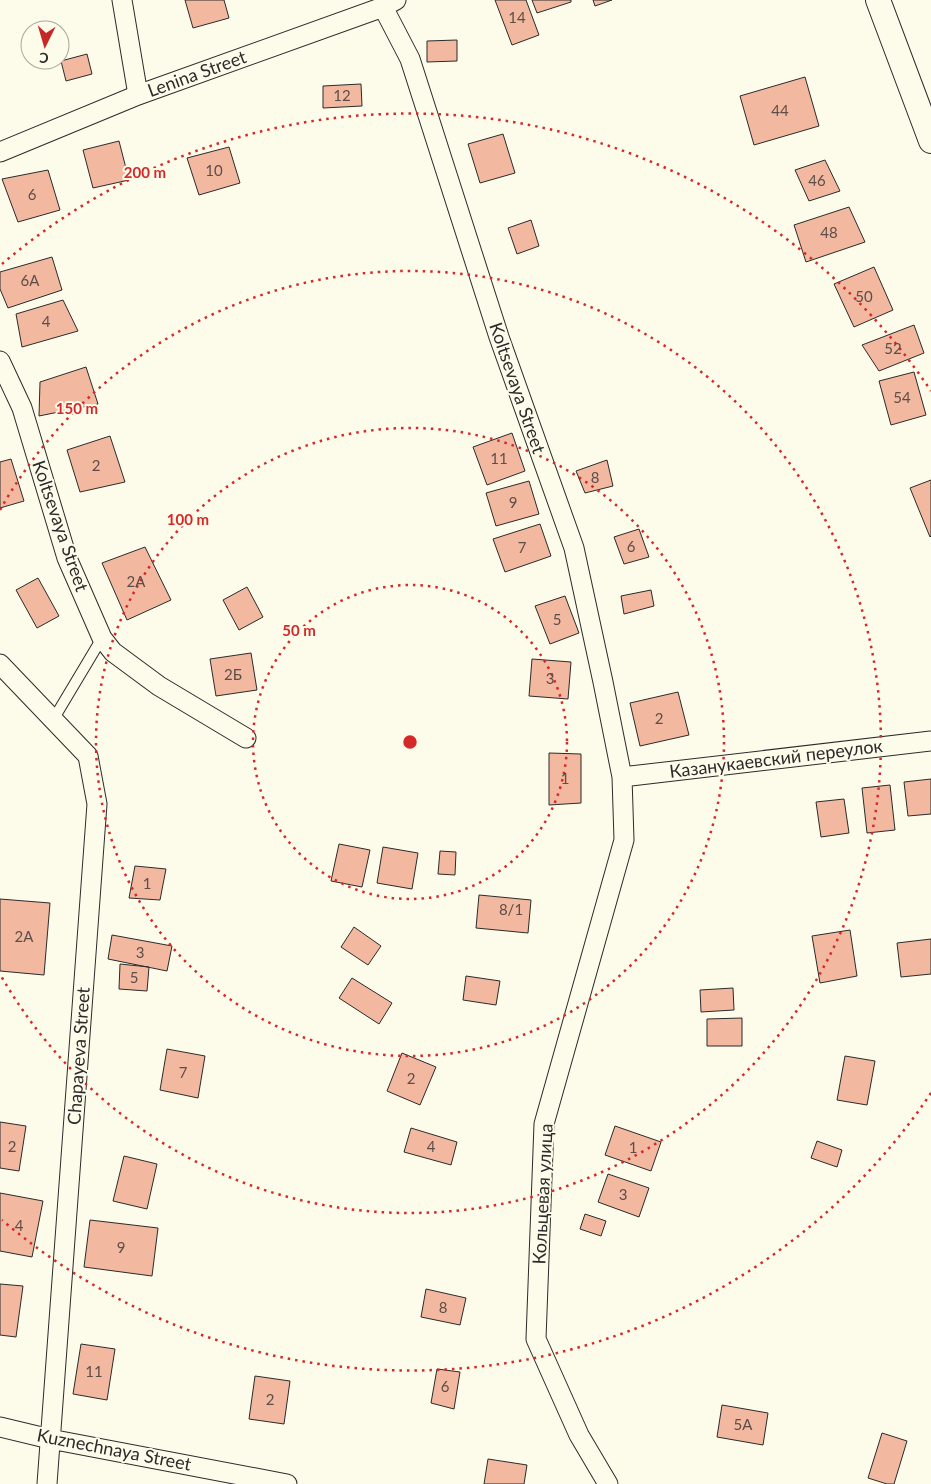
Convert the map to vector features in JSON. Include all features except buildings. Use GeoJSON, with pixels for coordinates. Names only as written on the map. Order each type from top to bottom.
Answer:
{"type":"FeatureCollection","features":[{"type":"Feature","properties":{"kind":"street"},"geometry":{"type":"LineString","coordinates":[[122,0],[138,95]]}},
{"type":"Feature","properties":{"kind":"street"},"geometry":{"type":"LineString","coordinates":[[878,0],[931,141]]}},
{"type":"Feature","properties":{"kind":"street","name":"Lenina Street"},"geometry":{"type":"LineString","coordinates":[[0,152],[138,95],[389,3]]}},
{"type":"Feature","properties":{"kind":"street","name":"Koltsevaya Street"},"geometry":{"type":"LineString","coordinates":[[389,3],[410,59],[499,337],[574,548],[622,777]]}},
{"type":"Feature","properties":{"kind":"street","name":"Koltsevaya Street"},"geometry":{"type":"LineString","coordinates":[[0,361],[22,408],[67,558],[102,638],[114,652],[159,686],[246,738]]}},
{"type":"Feature","properties":{"kind":"street","name":"Chapayeva Street"},"geometry":{"type":"LineString","coordinates":[[0,664],[88,756],[97,804],[47,1484]]}},
{"type":"Feature","properties":{"kind":"street","name":"Казанукаевский переулок"},"geometry":{"type":"LineString","coordinates":[[622,777],[931,741]]}},
{"type":"Feature","properties":{"kind":"street","name":"Кольцевая улица"},"geometry":{"type":"LineString","coordinates":[[608,1484],[579,1435],[536,1339],[544,1124],[624,840],[622,777]]}},
{"type":"Feature","properties":{"kind":"street","name":"Kuznechnaya Street"},"geometry":{"type":"LineString","coordinates":[[0,1427],[50,1439],[287,1484]]}},
{"type":"Feature","properties":{"kind":"lane"},"geometry":{"type":"LineString","coordinates":[[53,720],[102,638]]}}]}
